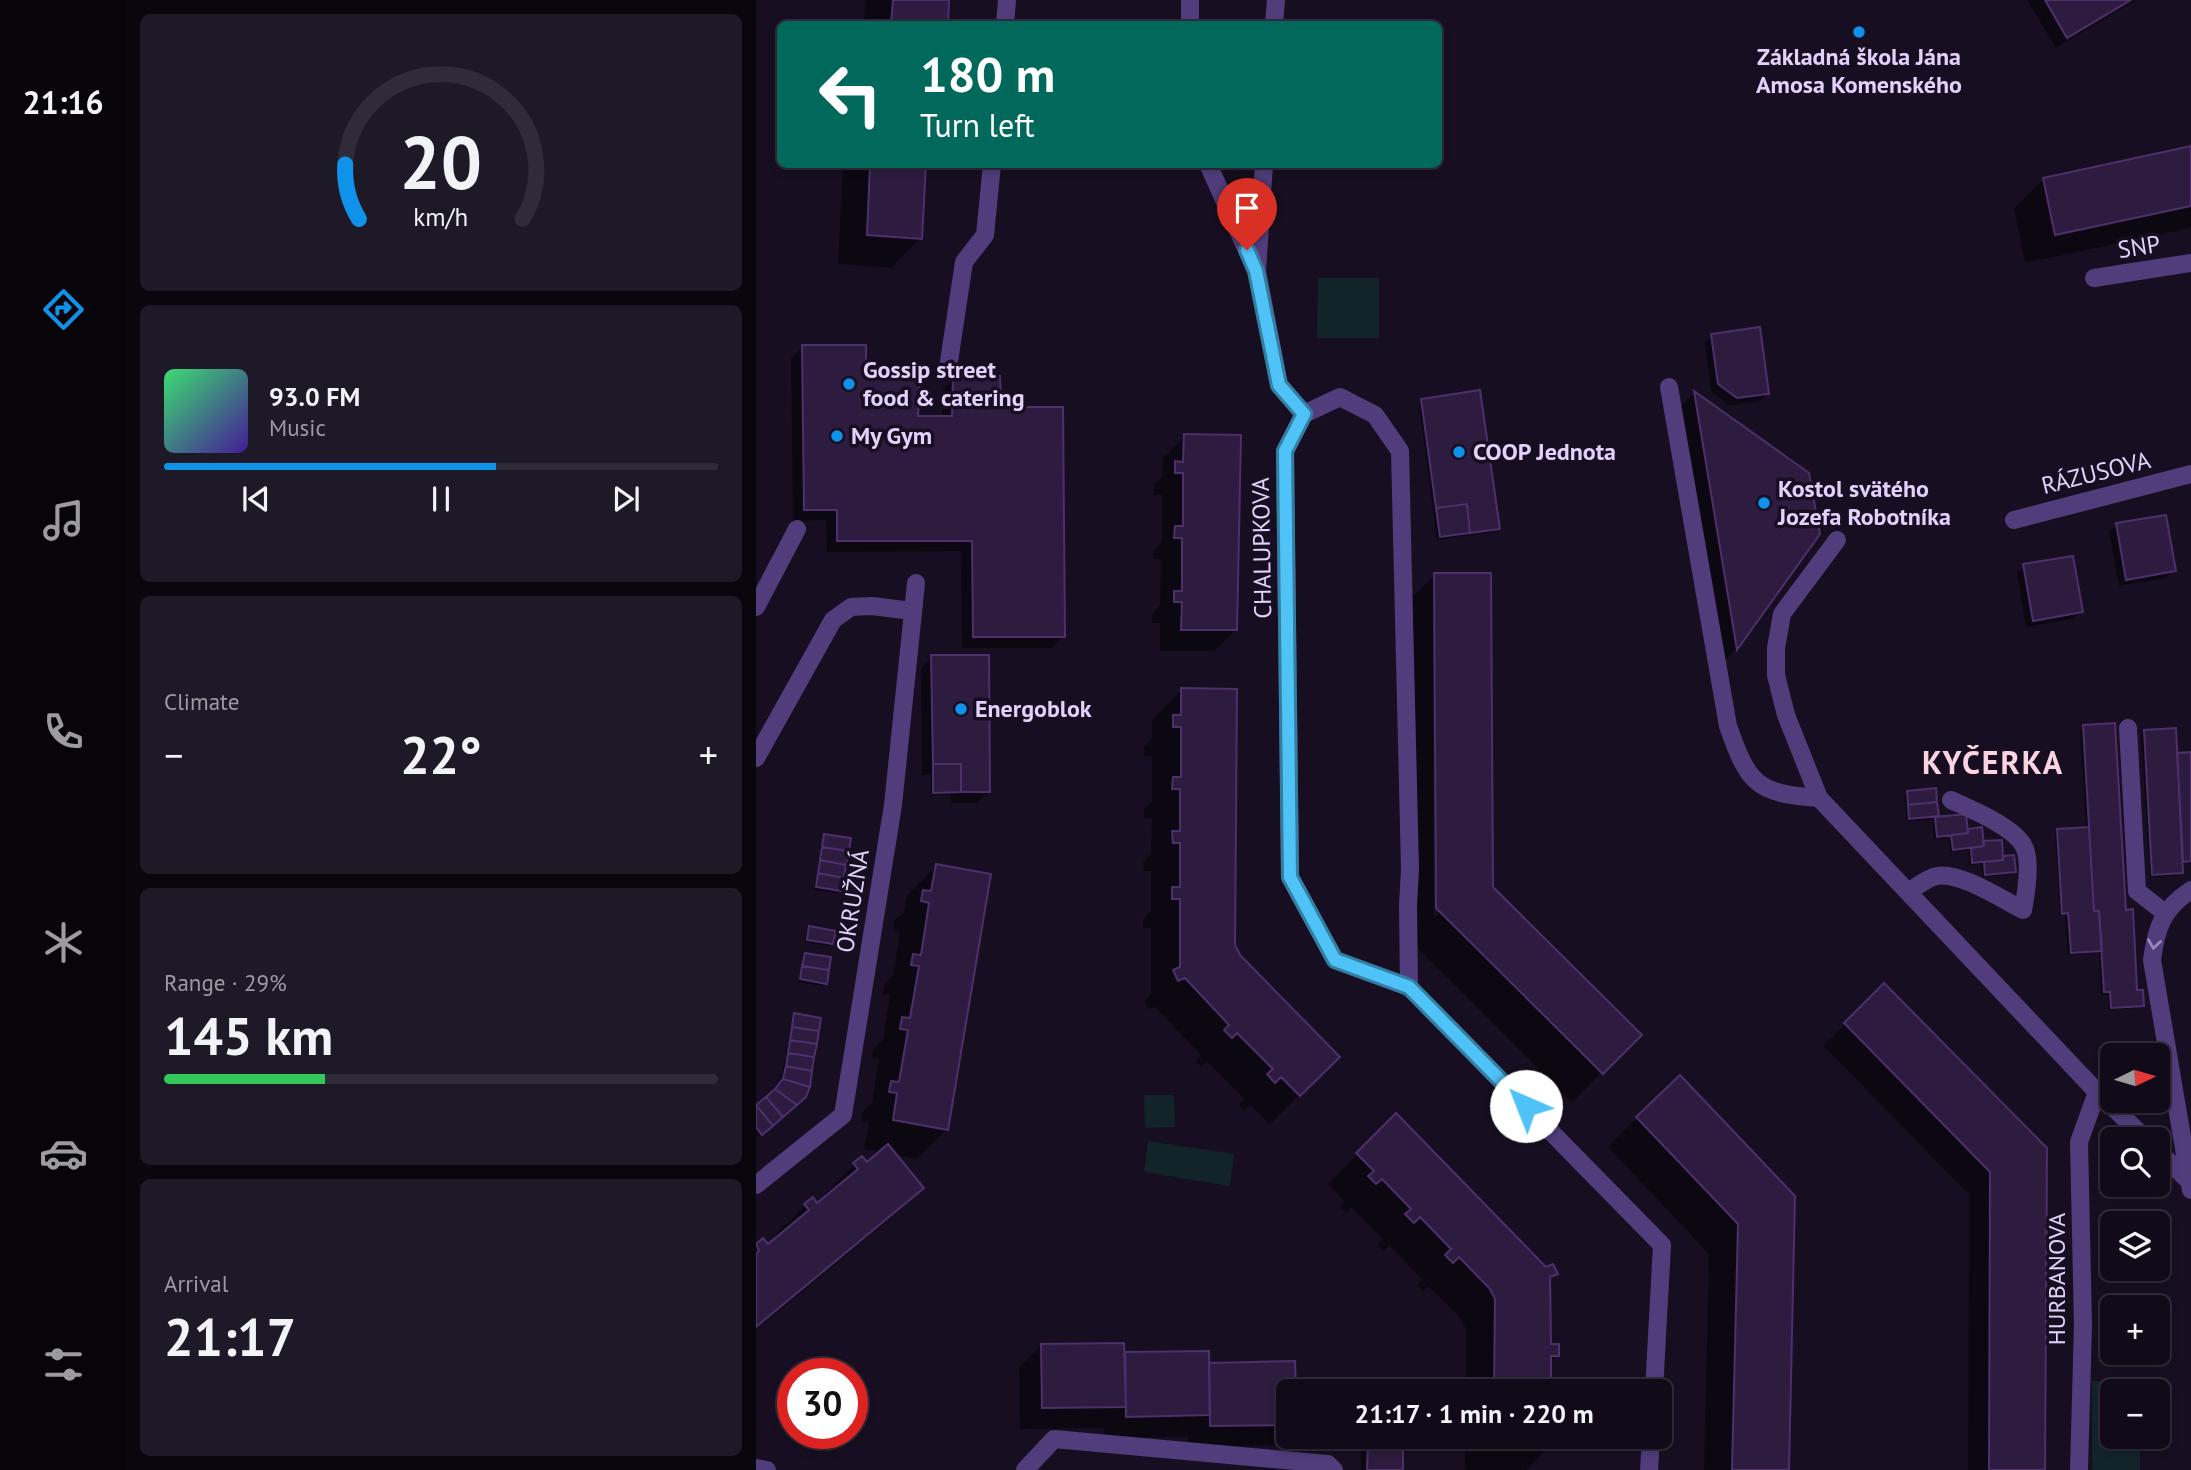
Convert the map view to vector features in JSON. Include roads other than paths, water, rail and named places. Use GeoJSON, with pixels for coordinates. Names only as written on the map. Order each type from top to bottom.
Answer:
{"type":"FeatureCollection","features":[{"type":"Feature","properties":{"kind":"street"},"geometry":{"type":"LineString","coordinates":[[1005,21],[1007,0]]}},
{"type":"Feature","properties":{"kind":"street"},"geometry":{"type":"LineString","coordinates":[[1190,21],[1191,0]]}},
{"type":"Feature","properties":{"kind":"street"},"geometry":{"type":"LineString","coordinates":[[1274,21],[1276,0]]}},
{"type":"Feature","properties":{"kind":"street"},"geometry":{"type":"LineString","coordinates":[[948,368],[964,262],[985,235],[992,168]]}},
{"type":"Feature","properties":{"kind":"street"},"geometry":{"type":"LineString","coordinates":[[1210,168],[1256,271],[1279,385],[1304,414],[1340,397],[1375,415],[1400,452],[1410,869],[1409,987]]}},
{"type":"Feature","properties":{"kind":"street"},"geometry":{"type":"LineString","coordinates":[[1256,271],[1264,168]]}},
{"type":"Feature","properties":{"kind":"street","name":"SNP"},"geometry":{"type":"LineString","coordinates":[[2094,278],[2191,263]]}},
{"type":"Feature","properties":{"kind":"street"},"geometry":{"type":"LineString","coordinates":[[1669,387],[1728,726],[1741,762],[1755,783],[1789,796],[1819,798]]}},
{"type":"Feature","properties":{"kind":"street","name":"CHALUPKOVA"},"geometry":{"type":"LineString","coordinates":[[1304,414],[1285,451],[1290,877],[1335,960],[1409,987],[1662,1245],[1655,1379]]}},
{"type":"Feature","properties":{"kind":"street","name":"RÁZUSOVA"},"geometry":{"type":"LineString","coordinates":[[2014,520],[2191,474]]}},
{"type":"Feature","properties":{"kind":"street"},"geometry":{"type":"LineString","coordinates":[[756,607],[797,529]]}},
{"type":"Feature","properties":{"kind":"street"},"geometry":{"type":"LineString","coordinates":[[1837,540],[1782,614],[1776,648],[1776,675],[1786,715],[1819,798],[2097,1092],[2133,1127]]}},
{"type":"Feature","properties":{"kind":"street","name":"OKRUŽNÁ"},"geometry":{"type":"LineString","coordinates":[[756,1185],[843,1115],[893,805],[916,583]]}},
{"type":"Feature","properties":{"kind":"street"},"geometry":{"type":"LineString","coordinates":[[756,758],[833,620],[851,607],[872,606],[912,611]]}},
{"type":"Feature","properties":{"kind":"street"},"geometry":{"type":"LineString","coordinates":[[2128,728],[2137,891],[2165,913]]}},
{"type":"Feature","properties":{"kind":"street"},"geometry":{"type":"LineString","coordinates":[[1908,892],[1936,876],[1947,876],[1961,879],[2023,910],[2027,890],[2025,848],[2015,836],[2003,828],[1951,800]]}},
{"type":"Feature","properties":{"kind":"street"},"geometry":{"type":"LineString","coordinates":[[2190,1186],[2152,960],[2156,933],[2165,913],[2191,890]]}},
{"type":"Feature","properties":{"kind":"street","name":"HURBANOVA"},"geometry":{"type":"LineString","coordinates":[[2079,1470],[2083,1325],[2079,1142],[2097,1092]]}},
{"type":"Feature","properties":{"kind":"street"},"geometry":{"type":"LineString","coordinates":[[2170,1164],[2190,1186]]}},
{"type":"Feature","properties":{"kind":"street"},"geometry":{"type":"LineString","coordinates":[[1025,1470],[1054,1439],[1328,1464],[1334,1470]]}},
{"type":"Feature","properties":{"kind":"street"},"geometry":{"type":"LineString","coordinates":[[1650,1470],[1651,1449]]}},
{"type":"Feature","properties":{"kind":"street"},"geometry":{"type":"LineString","coordinates":[[756,1468],[766,1470]]}},
{"type":"Feature","properties":{"kind":"place","name":"Základná škola Jána Amosa Komenského"},"geometry":{"type":"Point","coordinates":[1859,32]}},
{"type":"Feature","properties":{"kind":"place","name":"Gossip street food & catering"},"geometry":{"type":"Point","coordinates":[849,384]}},
{"type":"Feature","properties":{"kind":"place","name":"My Gym"},"geometry":{"type":"Point","coordinates":[837,436]}},
{"type":"Feature","properties":{"kind":"place","name":"COOP Jednota"},"geometry":{"type":"Point","coordinates":[1459,452]}},
{"type":"Feature","properties":{"kind":"place","name":"Kostol svätého Jozefa Robotníka"},"geometry":{"type":"Point","coordinates":[1764,503]}},
{"type":"Feature","properties":{"kind":"place","name":"Energoblok"},"geometry":{"type":"Point","coordinates":[961,709]}},
{"type":"Feature","properties":{"kind":"district","name":"KYČERKA"},"geometry":{"type":"Point","coordinates":[1993,763]}}]}
